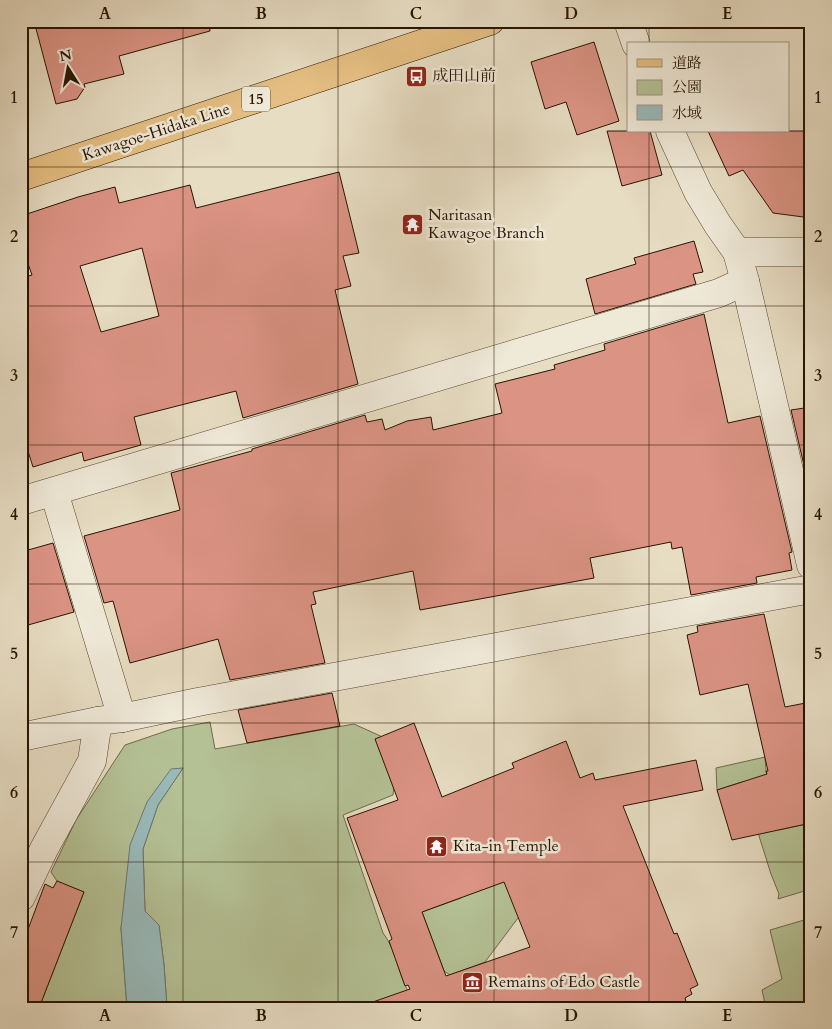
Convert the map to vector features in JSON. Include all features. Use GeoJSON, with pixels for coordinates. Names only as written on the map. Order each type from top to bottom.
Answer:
{"type":"FeatureCollection","features":[{"type":"Feature","properties":{"kind":"main road","name":"Kawagoe-Hidaka Line"},"geometry":{"type":"LineString","coordinates":[[21,177],[490,21]]}},
{"type":"Feature","properties":{"kind":"street"},"geometry":{"type":"LineString","coordinates":[[628,21],[635,42]]}},
{"type":"Feature","properties":{"kind":"street"},"geometry":{"type":"LineString","coordinates":[[670,132],[698,192],[737,252],[811,565]]}},
{"type":"Feature","properties":{"kind":"street"},"geometry":{"type":"LineString","coordinates":[[737,252],[811,252]]}},
{"type":"Feature","properties":{"kind":"street"},"geometry":{"type":"LineString","coordinates":[[21,502],[719,293],[745,281]]}},
{"type":"Feature","properties":{"kind":"street"},"geometry":{"type":"LineString","coordinates":[[21,897],[44,849],[92,761],[110,719],[54,492]]}},
{"type":"Feature","properties":{"kind":"street"},"geometry":{"type":"LineString","coordinates":[[21,737],[198,702],[811,589]]}},
{"type":"Feature","properties":{"kind":"green space"},"geometry":{"type":"Polygon","coordinates":[[[210,722],[215,749],[354,724],[387,739],[396,771],[393,795],[343,815],[383,933],[390,944],[404,983],[416,1008],[167,1008],[159,926],[145,911],[143,849],[158,805],[183,768],[147,802],[121,928],[127,1008],[39,1008],[84,892],[57,881],[51,872],[76,820],[125,745],[172,729],[210,722]]]}},
{"type":"Feature","properties":{"kind":"green space"},"geometry":{"type":"Polygon","coordinates":[[[765,757],[766,771],[779,830],[811,823],[811,889],[778,899],[779,894],[742,782],[717,790],[716,768],[765,757]]]}},
{"type":"Feature","properties":{"kind":"green space"},"geometry":{"type":"Polygon","coordinates":[[[460,842],[539,909],[518,918],[485,962],[450,975],[444,971],[422,912],[461,898],[460,842]]]}},
{"type":"Feature","properties":{"kind":"green space"},"geometry":{"type":"Polygon","coordinates":[[[811,918],[811,1008],[766,1008],[762,990],[782,979],[770,930],[811,918]]]}},
{"type":"Feature","properties":{"kind":"water"},"geometry":{"type":"Polygon","coordinates":[[[183,768],[158,805],[143,849],[145,911],[159,925],[167,1008],[127,1008],[121,928],[130,845],[147,802],[171,769],[183,768]]]}},
{"type":"Feature","properties":{"kind":"building"},"geometry":{"type":"Polygon","coordinates":[[[34,21],[209,21],[210,31],[119,56],[124,74],[84,84],[85,87],[77,99],[56,104],[34,21]]]}},
{"type":"Feature","properties":{"kind":"building"},"geometry":{"type":"Polygon","coordinates":[[[594,42],[619,121],[577,135],[566,102],[545,109],[531,62],[594,42]]]}},
{"type":"Feature","properties":{"kind":"building"},"geometry":{"type":"Polygon","coordinates":[[[607,131],[650,132],[662,175],[622,186],[607,131]]]}},
{"type":"Feature","properties":{"kind":"building"},"geometry":{"type":"Polygon","coordinates":[[[811,131],[811,218],[773,213],[743,170],[729,176],[708,132],[811,131]]]}},
{"type":"Feature","properties":{"kind":"building"},"geometry":{"type":"Polygon","coordinates":[[[339,172],[359,253],[343,256],[351,286],[335,290],[358,384],[243,418],[236,391],[134,417],[141,445],[84,461],[82,452],[33,467],[21,429],[21,278],[32,275],[21,244],[21,216],[115,187],[119,203],[190,185],[196,208],[339,172]],[[142,248],[80,266],[101,332],[159,316],[142,248]]]}},
{"type":"Feature","properties":{"kind":"building"},"geometry":{"type":"Polygon","coordinates":[[[694,241],[703,272],[693,274],[696,284],[595,314],[586,279],[636,264],[634,258],[694,241]]]}},
{"type":"Feature","properties":{"kind":"building"},"geometry":{"type":"Polygon","coordinates":[[[704,314],[728,423],[760,416],[792,552],[789,553],[792,570],[756,577],[757,583],[691,595],[682,547],[672,549],[671,542],[590,558],[594,578],[420,610],[413,571],[313,592],[316,604],[311,605],[325,663],[230,680],[218,639],[130,663],[113,601],[104,603],[84,536],[180,510],[171,473],[252,451],[252,449],[365,415],[367,422],[382,419],[385,430],[407,421],[431,417],[433,430],[502,413],[495,384],[555,369],[554,365],[605,350],[604,344],[704,314]]]}},
{"type":"Feature","properties":{"kind":"building"},"geometry":{"type":"Polygon","coordinates":[[[811,407],[811,495],[791,410],[811,407]]]}},
{"type":"Feature","properties":{"kind":"building"},"geometry":{"type":"Polygon","coordinates":[[[53,543],[74,612],[21,627],[21,552],[53,543]]]}},
{"type":"Feature","properties":{"kind":"building"},"geometry":{"type":"Polygon","coordinates":[[[764,614],[785,707],[811,702],[811,823],[732,840],[717,790],[767,774],[766,771],[768,771],[748,684],[700,695],[687,635],[698,632],[697,626],[764,614]]]}},
{"type":"Feature","properties":{"kind":"building"},"geometry":{"type":"Polygon","coordinates":[[[332,693],[340,726],[247,743],[238,710],[332,693]]]}},
{"type":"Feature","properties":{"kind":"building"},"geometry":{"type":"Polygon","coordinates":[[[414,723],[442,797],[514,768],[512,763],[566,741],[580,778],[593,773],[595,780],[696,760],[703,790],[623,806],[674,934],[677,933],[698,985],[690,989],[692,994],[685,998],[688,1008],[371,1008],[370,1003],[410,989],[408,985],[405,986],[389,941],[392,939],[347,818],[398,800],[375,739],[414,723]],[[504,882],[422,912],[446,976],[530,947],[504,882]]]}},
{"type":"Feature","properties":{"kind":"building"},"geometry":{"type":"Polygon","coordinates":[[[57,881],[84,892],[39,1008],[21,1008],[21,948],[45,884],[53,888],[57,881]]]}},
{"type":"Feature","properties":{"kind":"place","name":"成田山前"},"geometry":{"type":"Point","coordinates":[416,76]}},
{"type":"Feature","properties":{"kind":"place","name":"Naritasan Kawagoe Branch"},"geometry":{"type":"Point","coordinates":[412,224]}},
{"type":"Feature","properties":{"kind":"place","name":"Kita-in Temple"},"geometry":{"type":"Point","coordinates":[437,846]}},
{"type":"Feature","properties":{"kind":"place","name":"Remains of Edo Castle"},"geometry":{"type":"Point","coordinates":[472,982]}}]}
